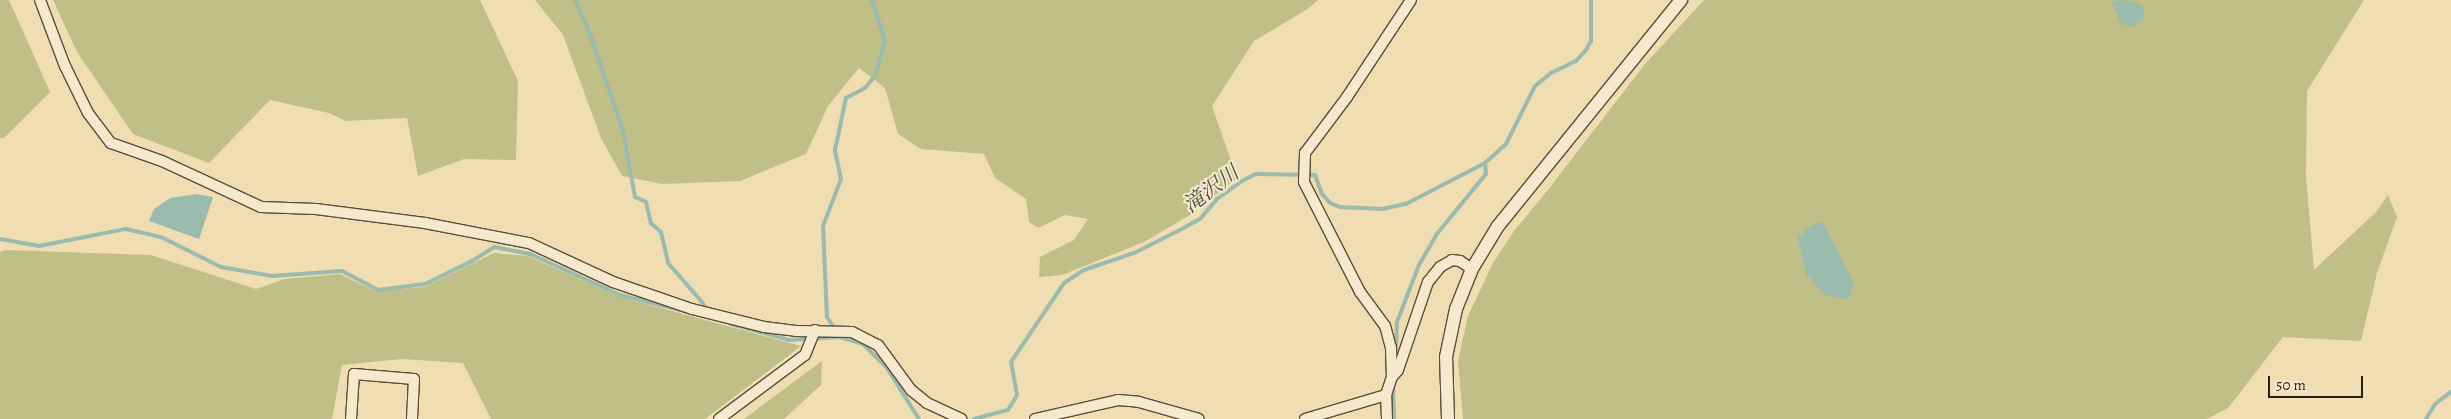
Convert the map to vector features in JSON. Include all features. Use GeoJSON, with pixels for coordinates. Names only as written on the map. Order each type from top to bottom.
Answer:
{"type":"FeatureCollection","features":[{"type":"Feature","properties":{"kind":"street"},"geometry":{"type":"LineString","coordinates":[[40,0],[65,66],[88,112],[111,143],[162,161],[261,207],[316,209],[425,223],[529,243],[613,282],[692,309],[764,327],[796,331],[852,332],[878,345],[911,390],[927,402],[962,419]]}},
{"type":"Feature","properties":{"kind":"street"},"geometry":{"type":"LineString","coordinates":[[1387,419],[1386,395],[1392,377],[1391,348],[1385,326],[1360,292],[1304,182],[1305,153],[1347,97],[1411,0]]}},
{"type":"Feature","properties":{"kind":"street"},"geometry":{"type":"LineString","coordinates":[[1448,419],[1446,356],[1456,309],[1472,269],[1498,226],[1681,0]]}},
{"type":"Feature","properties":{"kind":"street"},"geometry":{"type":"LineString","coordinates":[[1392,377],[1398,370],[1428,282],[1440,267],[1452,260],[1460,261],[1472,269]]}},
{"type":"Feature","properties":{"kind":"street"},"geometry":{"type":"LineString","coordinates":[[719,419],[805,355],[815,330]]}},
{"type":"Feature","properties":{"kind":"street"},"geometry":{"type":"LineString","coordinates":[[351,419],[354,374],[414,379],[412,419]]}},
{"type":"Feature","properties":{"kind":"street"},"geometry":{"type":"LineString","coordinates":[[1305,419],[1386,395]]}},
{"type":"Feature","properties":{"kind":"street"},"geometry":{"type":"LineString","coordinates":[[1035,419],[1118,400],[1138,402],[1199,419]]}},
{"type":"Feature","properties":{"kind":"shaded area"},"geometry":{"type":"Polygon","coordinates":[[[0,0],[9,0],[50,92],[4,138],[0,138],[0,0]]]}},
{"type":"Feature","properties":{"kind":"shaded area"},"geometry":{"type":"Polygon","coordinates":[[[53,0],[480,0],[518,81],[516,160],[464,159],[418,176],[407,118],[346,121],[329,113],[270,100],[209,163],[133,134],[77,52],[53,0]]]}},
{"type":"Feature","properties":{"kind":"shaded area"},"geometry":{"type":"Polygon","coordinates":[[[535,0],[1318,0],[1309,8],[1254,41],[1212,106],[1237,178],[1190,215],[1144,242],[1062,275],[1039,277],[1040,257],[1074,240],[1088,219],[1065,215],[1038,228],[1029,222],[1026,199],[995,178],[984,154],[921,149],[898,134],[885,88],[859,68],[828,106],[806,154],[740,181],[662,184],[622,176],[601,138],[563,35],[535,0]]]}},
{"type":"Feature","properties":{"kind":"shaded area"},"geometry":{"type":"Polygon","coordinates":[[[1704,0],[2364,0],[2307,91],[2306,176],[2314,270],[2376,212],[2388,195],[2397,217],[2377,273],[2361,341],[2283,337],[2228,408],[2207,419],[1463,419],[1458,361],[1468,316],[1493,263],[1514,231],[1645,64],[1704,0]]]}},
{"type":"Feature","properties":{"kind":"shaded area"},"geometry":{"type":"Polygon","coordinates":[[[2126,0],[2144,6],[2143,19],[2133,27],[2121,24],[2111,1],[2126,0]]]}},
{"type":"Feature","properties":{"kind":"shaded area"},"geometry":{"type":"Polygon","coordinates":[[[196,194],[213,197],[199,239],[149,221],[154,209],[170,198],[196,194]]]}},
{"type":"Feature","properties":{"kind":"shaded area"},"geometry":{"type":"Polygon","coordinates":[[[1822,221],[1854,282],[1849,299],[1825,295],[1806,274],[1798,238],[1808,227],[1822,221]]]}},
{"type":"Feature","properties":{"kind":"shaded area"},"geometry":{"type":"Polygon","coordinates":[[[5,250],[151,255],[256,289],[285,279],[340,274],[375,291],[424,287],[494,253],[528,256],[620,297],[801,346],[705,419],[491,419],[463,363],[402,359],[342,365],[332,419],[0,419],[0,252],[5,250]]]}},
{"type":"Feature","properties":{"kind":"shaded area"},"geometry":{"type":"Polygon","coordinates":[[[822,361],[821,385],[784,419],[744,419],[822,361]]]}},
{"type":"Feature","properties":{"kind":"waterway"},"geometry":{"type":"LineString","coordinates":[[575,0],[590,34],[623,131],[635,197],[646,202],[651,223],[661,232],[668,263],[702,302],[707,311]]}},
{"type":"Feature","properties":{"kind":"waterway"},"geometry":{"type":"LineString","coordinates":[[835,329],[827,317],[823,226],[841,179],[835,150],[846,98],[865,88],[875,76],[885,41],[872,0]]}},
{"type":"Feature","properties":{"kind":"waterway","name":"滝沢川"},"geometry":{"type":"LineString","coordinates":[[974,419],[1008,410],[1017,395],[1011,362],[1064,283],[1084,270],[1134,253],[1201,218],[1217,199],[1242,181],[1256,174],[1315,175],[1322,194],[1330,203],[1340,207],[1382,209],[1406,204],[1485,163],[1506,144],[1535,86],[1551,73],[1576,61],[1586,50],[1591,41],[1591,0]]}},
{"type":"Feature","properties":{"kind":"waterway"},"geometry":{"type":"LineString","coordinates":[[1396,349],[1397,322],[1419,265],[1436,235],[1486,174],[1485,163]]}},
{"type":"Feature","properties":{"kind":"waterway"},"geometry":{"type":"LineString","coordinates":[[0,239],[39,246],[126,229],[161,237],[221,267],[272,276],[342,271],[378,290],[425,284],[472,261],[494,247],[530,254],[620,295],[688,312]]}},
{"type":"Feature","properties":{"kind":"waterway"},"geometry":{"type":"LineString","coordinates":[[731,324],[789,340],[839,337],[863,344],[887,368],[919,419]]}},
{"type":"Feature","properties":{"kind":"waterway"},"geometry":{"type":"LineString","coordinates":[[1393,386],[1394,419]]}},
{"type":"Feature","properties":{"kind":"waterway"},"geometry":{"type":"LineString","coordinates":[[2426,419],[2435,404],[2451,392]]}}]}
